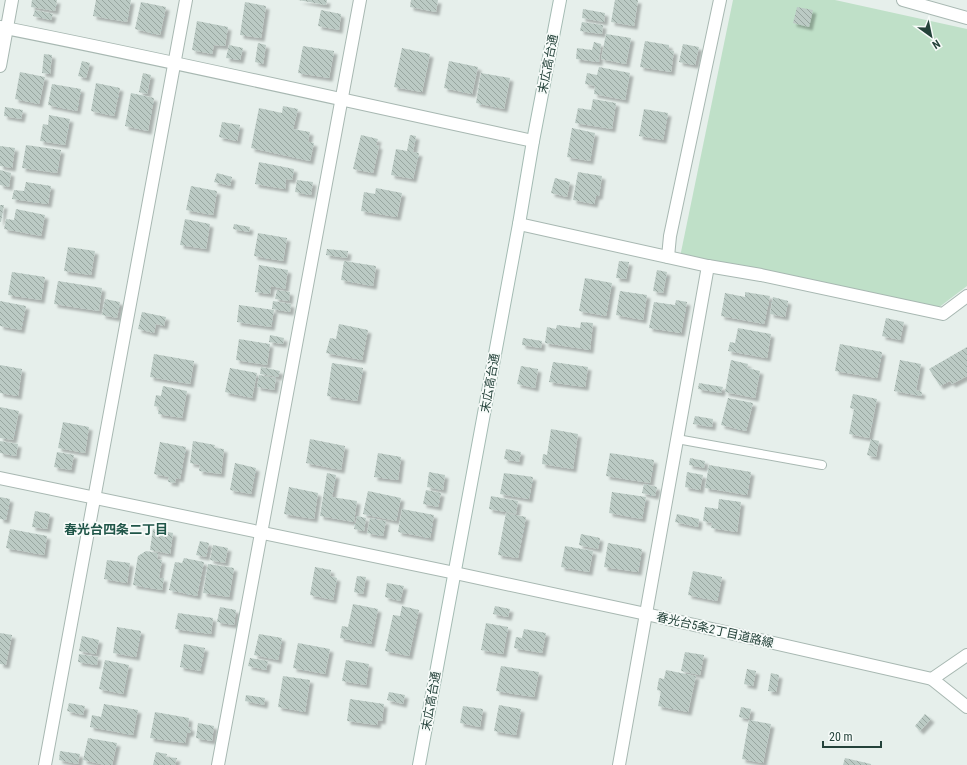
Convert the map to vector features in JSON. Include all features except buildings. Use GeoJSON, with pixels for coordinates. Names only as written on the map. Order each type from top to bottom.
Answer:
{"type":"FeatureCollection","features":[{"type":"Feature","properties":{"kind":"street"},"geometry":{"type":"LineString","coordinates":[[0,66],[4,28],[12,0]]}},
{"type":"Feature","properties":{"kind":"street"},"geometry":{"type":"LineString","coordinates":[[45,765],[186,0]]}},
{"type":"Feature","properties":{"kind":"street"},"geometry":{"type":"LineString","coordinates":[[218,765],[262,532],[340,100],[360,0]]}},
{"type":"Feature","properties":{"kind":"street","name":"末広高台通"},"geometry":{"type":"LineString","coordinates":[[420,765],[560,0]]}},
{"type":"Feature","properties":{"kind":"street"},"geometry":{"type":"LineString","coordinates":[[668,257],[670,236],[720,0]]}},
{"type":"Feature","properties":{"kind":"street"},"geometry":{"type":"LineString","coordinates":[[903,0],[967,18]]}},
{"type":"Feature","properties":{"kind":"street"},"geometry":{"type":"LineString","coordinates":[[4,28],[174,63],[533,141]]}},
{"type":"Feature","properties":{"kind":"street"},"geometry":{"type":"LineString","coordinates":[[519,224],[708,266],[762,275],[942,314],[967,296]]}},
{"type":"Feature","properties":{"kind":"street"},"geometry":{"type":"LineString","coordinates":[[619,765],[708,266]]}},
{"type":"Feature","properties":{"kind":"street","name":"春光台5条2丁目道路線"},"geometry":{"type":"LineString","coordinates":[[0,478],[646,614],[932,680],[967,707]]}},
{"type":"Feature","properties":{"kind":"street"},"geometry":{"type":"LineString","coordinates":[[932,680],[967,655]]}},
{"type":"Feature","properties":{"kind":"lane"},"geometry":{"type":"LineString","coordinates":[[677,439],[822,465]]}},
{"type":"Feature","properties":{"kind":"green space"},"geometry":{"type":"Polygon","coordinates":[[[733,0],[835,0],[967,29],[967,286],[934,311],[680,257],[733,0]]]}},
{"type":"Feature","properties":{"kind":"district","name":"春光台四条二丁目"},"geometry":{"type":"Point","coordinates":[116,529]}}]}
